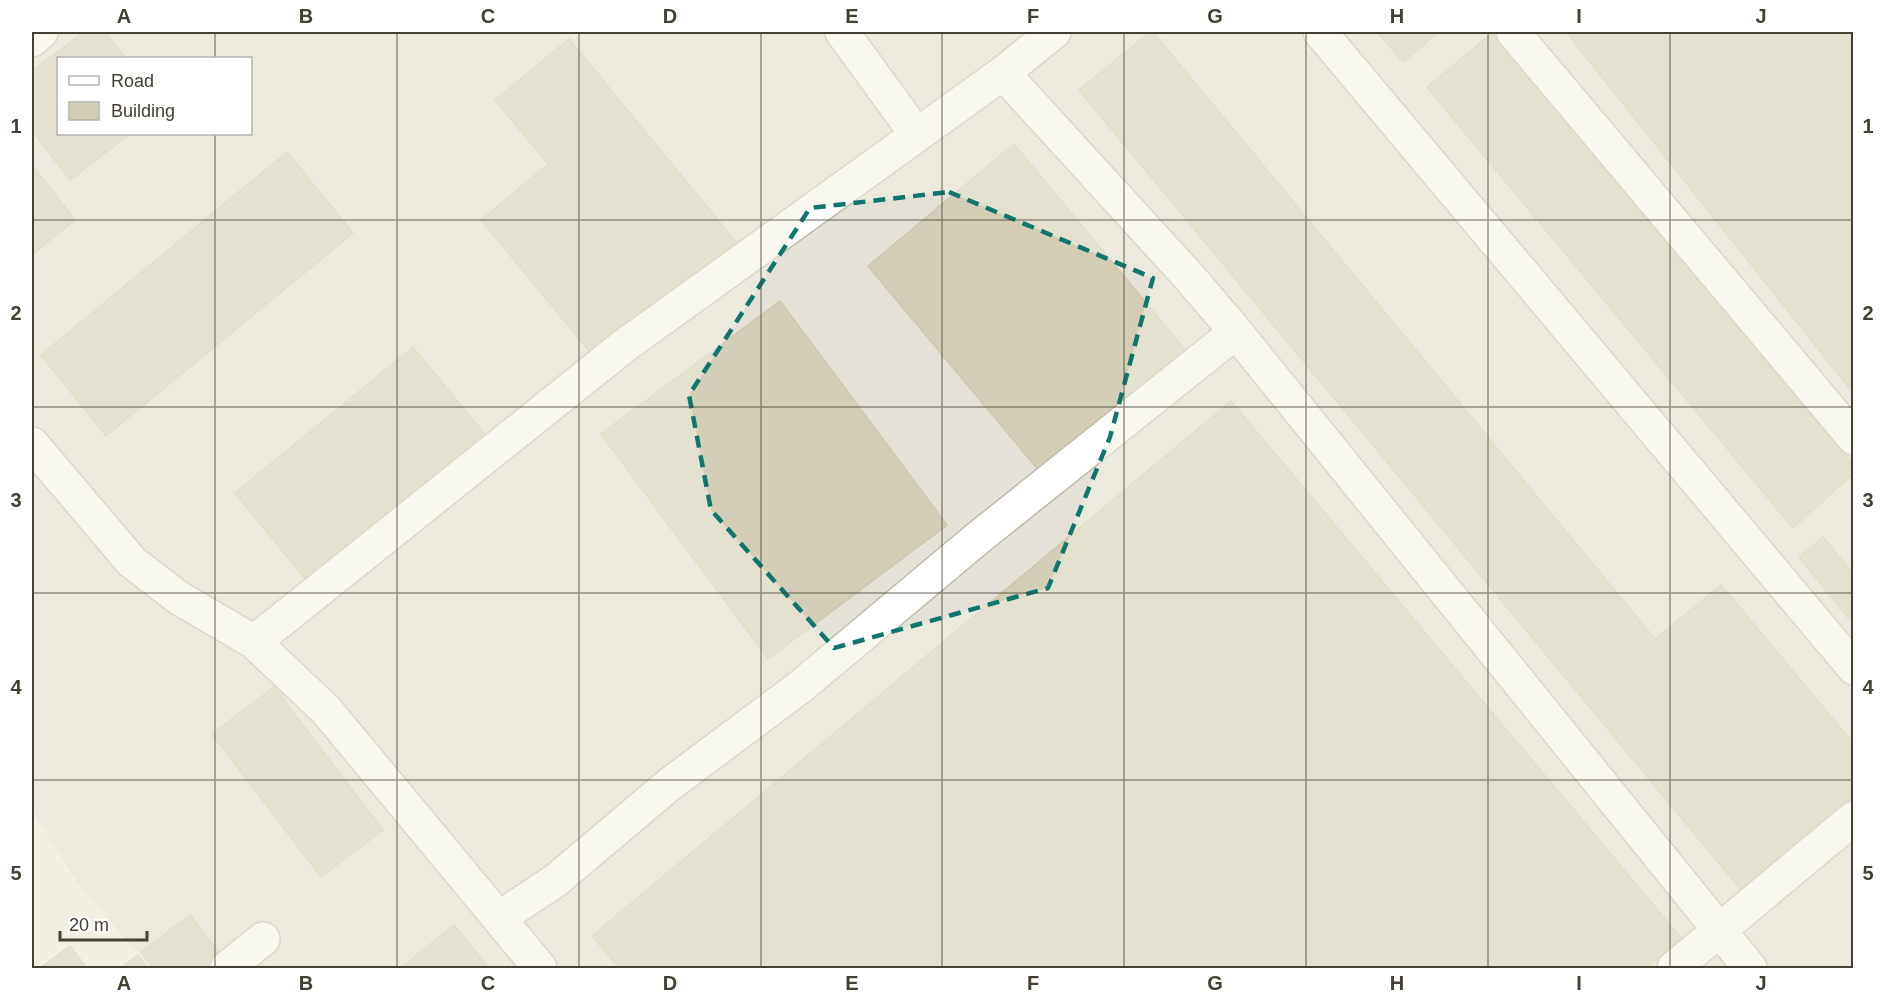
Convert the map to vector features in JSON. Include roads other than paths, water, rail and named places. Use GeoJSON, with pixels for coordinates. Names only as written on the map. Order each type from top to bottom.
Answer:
{"type":"FeatureCollection","features":[{"type":"Feature","properties":{"kind":"lane"},"geometry":{"type":"LineString","coordinates":[[32,40],[41,32]]}},
{"type":"Feature","properties":{"kind":"lane"},"geometry":{"type":"LineString","coordinates":[[842,32],[917,135]]}},
{"type":"Feature","properties":{"kind":"lane"},"geometry":{"type":"LineString","coordinates":[[254,642],[624,346],[1003,73],[1054,32]]}},
{"type":"Feature","properties":{"kind":"lane"},"geometry":{"type":"LineString","coordinates":[[1320,32],[1854,668]]}},
{"type":"Feature","properties":{"kind":"lane"},"geometry":{"type":"LineString","coordinates":[[1513,32],[1854,438]]}},
{"type":"Feature","properties":{"kind":"lane"},"geometry":{"type":"LineString","coordinates":[[1003,73],[1191,279],[1236,332],[1750,969]]}},
{"type":"Feature","properties":{"kind":"lane"},"geometry":{"type":"LineString","coordinates":[[499,918],[555,881],[670,784],[800,687],[978,538],[1236,332]]}},
{"type":"Feature","properties":{"kind":"lane"},"geometry":{"type":"LineString","coordinates":[[32,444],[132,562],[179,598],[254,642],[326,710],[540,969]]}},
{"type":"Feature","properties":{"kind":"lane"},"geometry":{"type":"LineString","coordinates":[[1674,969],[1854,818]]}},
{"type":"Feature","properties":{"kind":"lane"},"geometry":{"type":"LineString","coordinates":[[227,969],[263,939]]}}]}
